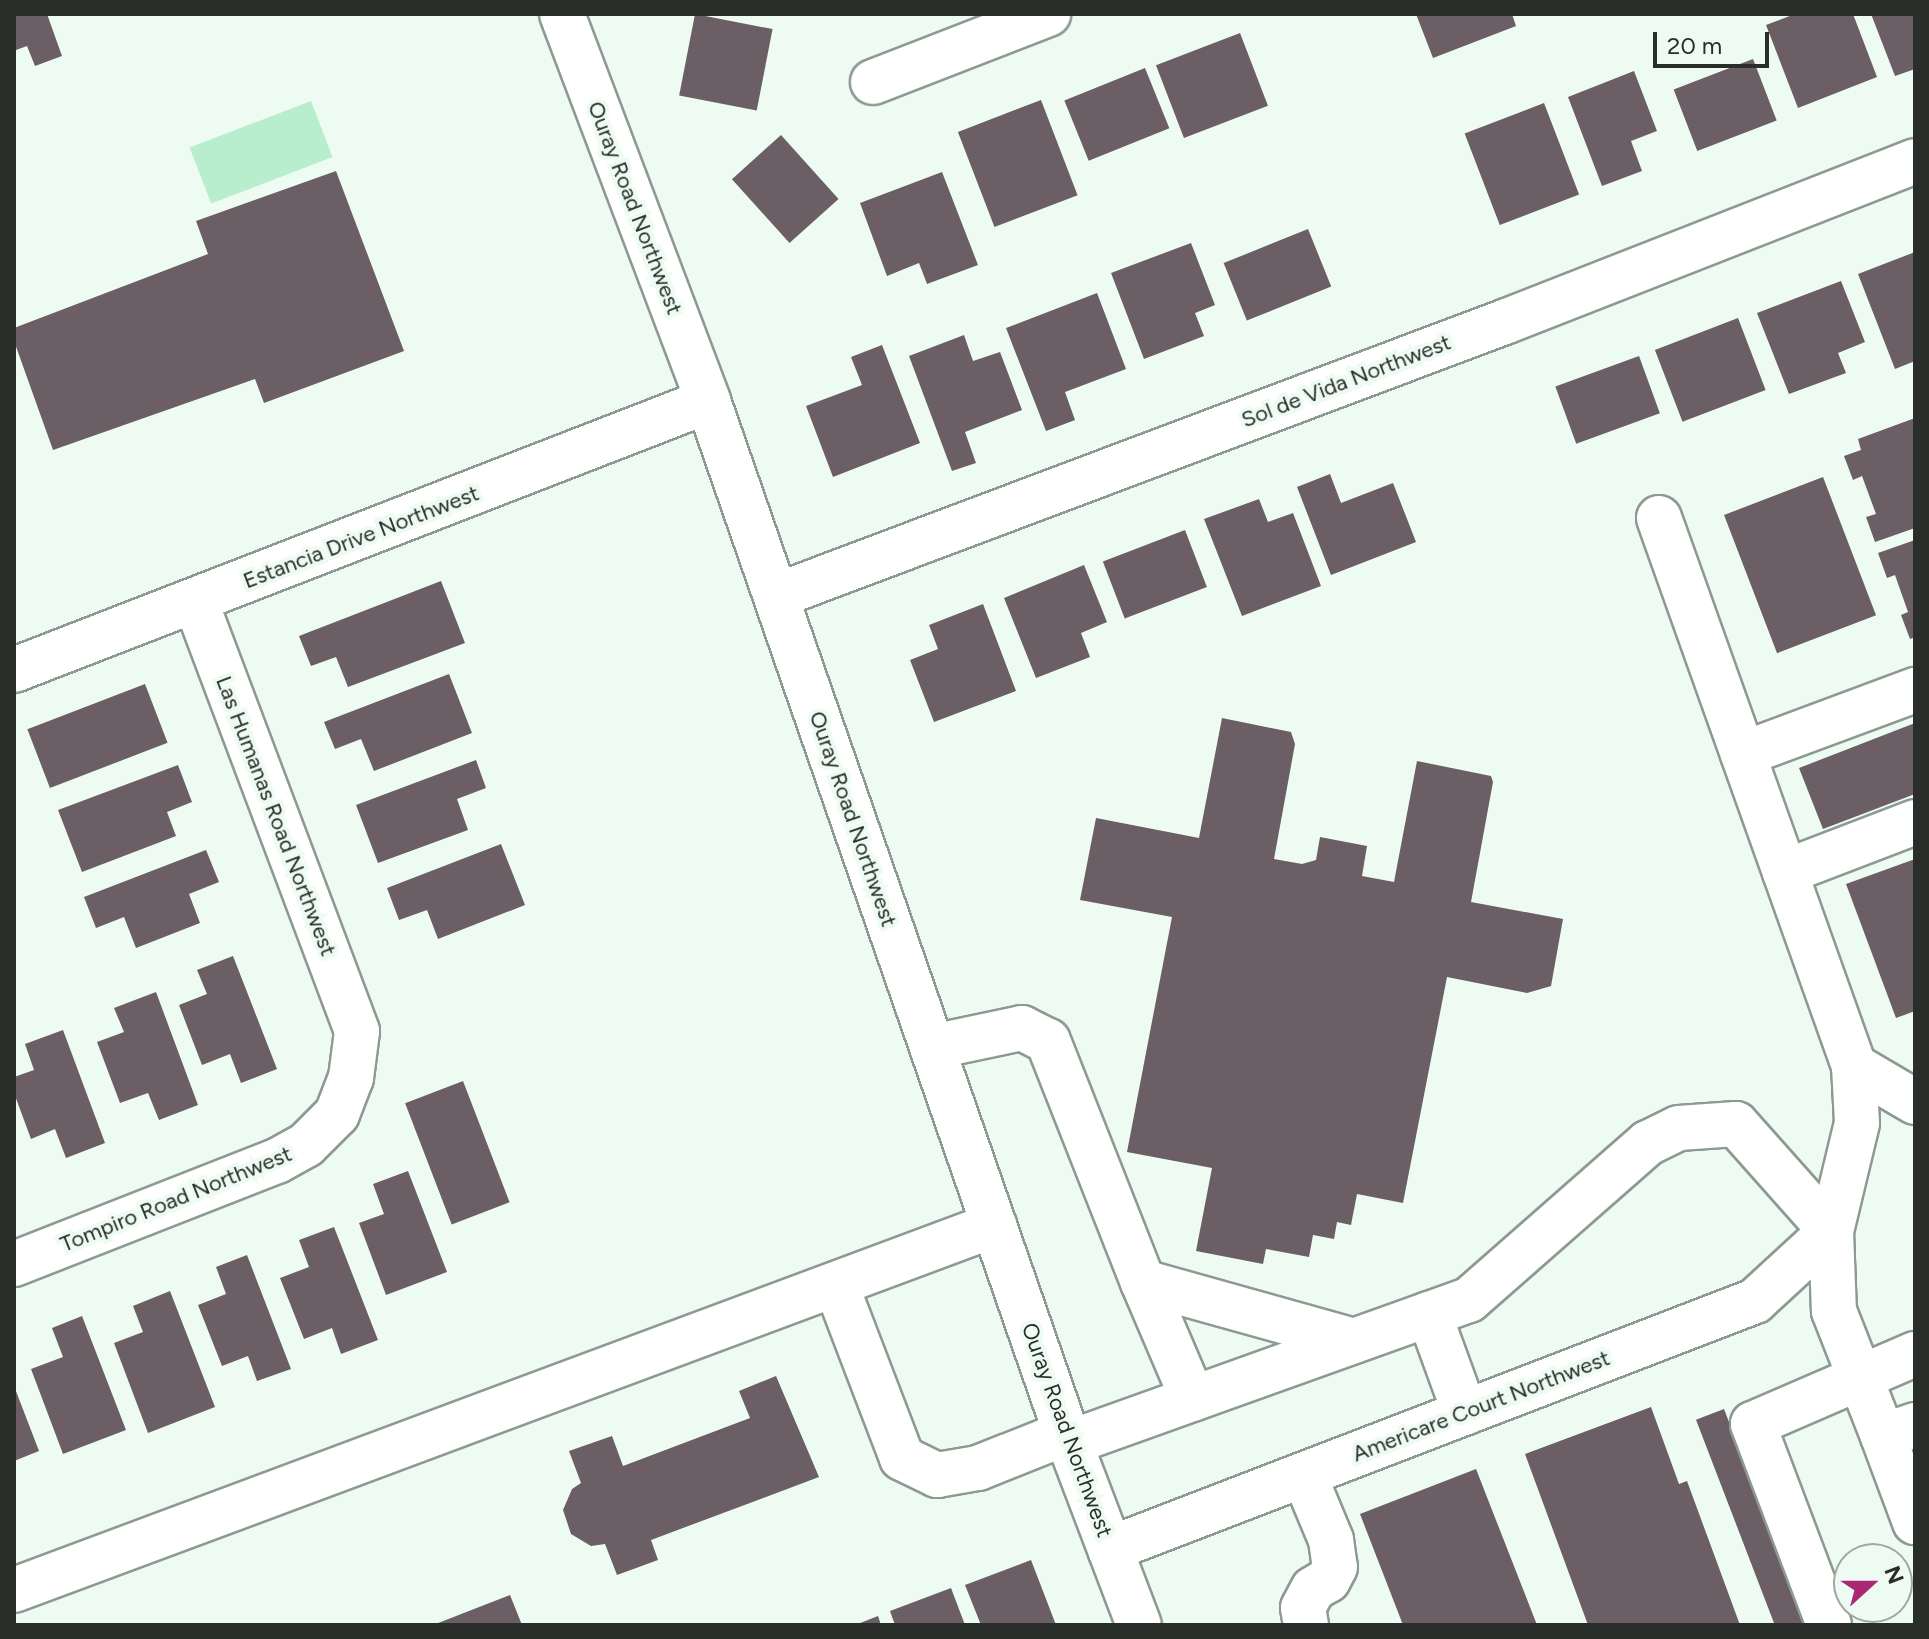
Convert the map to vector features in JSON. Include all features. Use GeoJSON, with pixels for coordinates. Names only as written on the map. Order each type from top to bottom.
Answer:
{"type":"FeatureCollection","features":[{"type":"Feature","properties":{"kind":"street","name":"Ouray Road Northwest"},"geometry":{"type":"LineString","coordinates":[[562,14],[708,401],[1068,1438],[1139,1625]]}},
{"type":"Feature","properties":{"kind":"street"},"geometry":{"type":"LineString","coordinates":[[873,82],[1048,14]]}},
{"type":"Feature","properties":{"kind":"street","name":"Sol de Vida Northwest"},"geometry":{"type":"LineString","coordinates":[[776,596],[1507,321],[1915,161]]}},
{"type":"Feature","properties":{"kind":"street","name":"Estancia Drive Northwest"},"geometry":{"type":"LineString","coordinates":[[14,670],[708,401]]}},
{"type":"Feature","properties":{"kind":"street"},"geometry":{"type":"LineString","coordinates":[[1659,518],[1854,1066],[1857,1123],[1831,1231],[1834,1311],[1858,1379],[1899,1430],[1915,1522]]}},
{"type":"Feature","properties":{"kind":"street","name":"Las Humanas Road Northwest"},"geometry":{"type":"LineString","coordinates":[[195,601],[357,1031]]}},
{"type":"Feature","properties":{"kind":"street"},"geometry":{"type":"LineString","coordinates":[[1743,754],[1915,690]]}},
{"type":"Feature","properties":{"kind":"street"},"geometry":{"type":"LineString","coordinates":[[1785,872],[1915,822]]}},
{"type":"Feature","properties":{"kind":"street"},"geometry":{"type":"LineString","coordinates":[[932,1047],[1022,1028],[1048,1041],[1143,1282],[1193,1399]]}},
{"type":"Feature","properties":{"kind":"street","name":"Tompiro Road Northwest"},"geometry":{"type":"LineString","coordinates":[[14,1264],[277,1161],[306,1145],[337,1114],[351,1078],[357,1031]]}},
{"type":"Feature","properties":{"kind":"street"},"geometry":{"type":"LineString","coordinates":[[1854,1066],[1915,1102]]}},
{"type":"Feature","properties":{"kind":"street"},"geometry":{"type":"LineString","coordinates":[[836,1285],[902,1458],[937,1475],[978,1468],[1193,1399],[1469,1300],[1648,1143],[1679,1128],[1736,1124],[1831,1231]]}},
{"type":"Feature","properties":{"kind":"street"},"geometry":{"type":"LineString","coordinates":[[14,1590],[994,1225]]}},
{"type":"Feature","properties":{"kind":"street","name":"Americare Court Northwest"},"geometry":{"type":"LineString","coordinates":[[1110,1549],[1755,1301],[1831,1231]]}},
{"type":"Feature","properties":{"kind":"street"},"geometry":{"type":"LineString","coordinates":[[1143,1282],[1354,1341]]}},
{"type":"Feature","properties":{"kind":"street"},"geometry":{"type":"LineString","coordinates":[[1429,1314],[1465,1413]]}},
{"type":"Feature","properties":{"kind":"street"},"geometry":{"type":"LineString","coordinates":[[1829,1625],[1753,1424],[1915,1354]]}},
{"type":"Feature","properties":{"kind":"street"},"geometry":{"type":"LineString","coordinates":[[1304,1475],[1331,1540],[1335,1567],[1328,1580],[1313,1589],[1303,1608],[1306,1625]]}},
{"type":"Feature","properties":{"kind":"green space"},"geometry":{"type":"Polygon","coordinates":[[[311,101],[333,157],[211,204],[190,148],[311,101]]]}},
{"type":"Feature","properties":{"kind":"building"},"geometry":{"type":"Polygon","coordinates":[[[14,14],[47,14],[62,56],[35,66],[27,46],[16,50],[14,14]]]}},
{"type":"Feature","properties":{"kind":"building"},"geometry":{"type":"Polygon","coordinates":[[[695,14],[773,29],[757,111],[679,95],[695,14]]]}},
{"type":"Feature","properties":{"kind":"building"},"geometry":{"type":"Polygon","coordinates":[[[1416,14],[1512,14],[1516,26],[1433,58],[1416,14]]]}},
{"type":"Feature","properties":{"kind":"building"},"geometry":{"type":"Polygon","coordinates":[[[1795,14],[1853,14],[1877,77],[1798,108],[1766,25],[1795,14]]]}},
{"type":"Feature","properties":{"kind":"building"},"geometry":{"type":"Polygon","coordinates":[[[1871,14],[1915,14],[1915,69],[1895,76],[1871,14]]]}},
{"type":"Feature","properties":{"kind":"building"},"geometry":{"type":"Polygon","coordinates":[[[1240,33],[1268,106],[1184,138],[1156,65],[1240,33]]]}},
{"type":"Feature","properties":{"kind":"building"},"geometry":{"type":"Polygon","coordinates":[[[1753,59],[1777,121],[1697,151],[1674,89],[1753,59]]]}},
{"type":"Feature","properties":{"kind":"building"},"geometry":{"type":"Polygon","coordinates":[[[1145,68],[1169,128],[1089,161],[1064,101],[1145,68]]]}},
{"type":"Feature","properties":{"kind":"building"},"geometry":{"type":"Polygon","coordinates":[[[1634,71],[1657,131],[1631,141],[1642,171],[1602,186],[1568,97],[1634,71]]]}},
{"type":"Feature","properties":{"kind":"building"},"geometry":{"type":"Polygon","coordinates":[[[1041,100],[1078,195],[994,227],[958,132],[1041,100]]]}},
{"type":"Feature","properties":{"kind":"building"},"geometry":{"type":"Polygon","coordinates":[[[1544,103],[1579,194],[1500,225],[1465,133],[1544,103]]]}},
{"type":"Feature","properties":{"kind":"building"},"geometry":{"type":"Polygon","coordinates":[[[781,135],[839,199],[789,243],[732,179],[781,135]]]}},
{"type":"Feature","properties":{"kind":"building"},"geometry":{"type":"Polygon","coordinates":[[[336,171],[404,351],[264,403],[255,379],[53,450],[14,341],[14,328],[208,254],[196,221],[336,171]]]}},
{"type":"Feature","properties":{"kind":"building"},"geometry":{"type":"Polygon","coordinates":[[[942,172],[978,265],[927,284],[919,263],[887,276],[860,203],[942,172]]]}},
{"type":"Feature","properties":{"kind":"building"},"geometry":{"type":"Polygon","coordinates":[[[1308,229],[1331,286],[1247,321],[1224,263],[1308,229]]]}},
{"type":"Feature","properties":{"kind":"building"},"geometry":{"type":"Polygon","coordinates":[[[1191,243],[1215,305],[1195,313],[1204,336],[1144,359],[1111,273],[1191,243]]]}},
{"type":"Feature","properties":{"kind":"building"},"geometry":{"type":"Polygon","coordinates":[[[1915,252],[1915,361],[1895,369],[1858,274],[1915,252]]]}},
{"type":"Feature","properties":{"kind":"building"},"geometry":{"type":"Polygon","coordinates":[[[1841,281],[1865,342],[1838,353],[1846,373],[1789,394],[1757,313],[1841,281]]]}},
{"type":"Feature","properties":{"kind":"building"},"geometry":{"type":"Polygon","coordinates":[[[1097,293],[1126,369],[1065,392],[1075,420],[1046,431],[1006,328],[1097,293]]]}},
{"type":"Feature","properties":{"kind":"building"},"geometry":{"type":"Polygon","coordinates":[[[1738,318],[1766,390],[1683,422],[1655,350],[1738,318]]]}},
{"type":"Feature","properties":{"kind":"building"},"geometry":{"type":"Polygon","coordinates":[[[964,335],[973,361],[1000,352],[1022,410],[965,432],[976,463],[952,471],[909,356],[964,335]]]}},
{"type":"Feature","properties":{"kind":"building"},"geometry":{"type":"Polygon","coordinates":[[[882,345],[920,443],[833,477],[806,406],[862,385],[851,357],[882,345]]]}},
{"type":"Feature","properties":{"kind":"building"},"geometry":{"type":"Polygon","coordinates":[[[1639,356],[1660,413],[1576,444],[1555,386],[1639,356]]]}},
{"type":"Feature","properties":{"kind":"building"},"geometry":{"type":"Polygon","coordinates":[[[1915,418],[1915,528],[1875,542],[1866,517],[1876,514],[1862,476],[1853,480],[1844,456],[1861,450],[1858,439],[1915,418]]]}},
{"type":"Feature","properties":{"kind":"building"},"geometry":{"type":"Polygon","coordinates":[[[1330,474],[1341,503],[1393,483],[1416,542],[1331,575],[1297,487],[1330,474]]]}},
{"type":"Feature","properties":{"kind":"building"},"geometry":{"type":"Polygon","coordinates":[[[1823,477],[1876,615],[1777,653],[1724,515],[1823,477]]]}},
{"type":"Feature","properties":{"kind":"building"},"geometry":{"type":"Polygon","coordinates":[[[1259,499],[1268,522],[1293,513],[1321,586],[1242,616],[1204,519],[1259,499]]]}},
{"type":"Feature","properties":{"kind":"building"},"geometry":{"type":"Polygon","coordinates":[[[1185,530],[1207,587],[1125,618],[1103,562],[1185,530]]]}},
{"type":"Feature","properties":{"kind":"building"},"geometry":{"type":"Polygon","coordinates":[[[1915,540],[1915,637],[1910,639],[1901,615],[1908,612],[1895,575],[1887,578],[1878,553],[1915,540]]]}},
{"type":"Feature","properties":{"kind":"building"},"geometry":{"type":"Polygon","coordinates":[[[1084,565],[1107,622],[1081,633],[1090,657],[1036,678],[1004,598],[1084,565]]]}},
{"type":"Feature","properties":{"kind":"building"},"geometry":{"type":"Polygon","coordinates":[[[441,581],[465,643],[348,687],[336,657],[311,666],[299,636],[441,581]]]}},
{"type":"Feature","properties":{"kind":"building"},"geometry":{"type":"Polygon","coordinates":[[[983,604],[1016,691],[934,722],[910,660],[938,649],[929,625],[983,604]]]}},
{"type":"Feature","properties":{"kind":"building"},"geometry":{"type":"Polygon","coordinates":[[[449,674],[472,733],[374,771],[361,739],[335,749],[324,722],[449,674]]]}},
{"type":"Feature","properties":{"kind":"building"},"geometry":{"type":"Polygon","coordinates":[[[145,684],[168,743],[50,788],[27,729],[145,684]]]}},
{"type":"Feature","properties":{"kind":"building"},"geometry":{"type":"Polygon","coordinates":[[[1222,718],[1291,732],[1295,744],[1274,859],[1302,864],[1316,860],[1320,837],[1367,846],[1362,876],[1394,882],[1417,761],[1491,776],[1493,782],[1471,902],[1563,919],[1551,986],[1527,993],[1447,977],[1403,1203],[1357,1194],[1351,1225],[1337,1222],[1334,1239],[1313,1235],[1309,1257],[1266,1249],[1263,1264],[1196,1251],[1212,1168],[1127,1152],[1172,917],[1080,900],[1096,818],[1199,838],[1222,718]]]}},
{"type":"Feature","properties":{"kind":"building"},"geometry":{"type":"Polygon","coordinates":[[[1915,723],[1915,794],[1823,829],[1799,768],[1915,723]]]}},
{"type":"Feature","properties":{"kind":"building"},"geometry":{"type":"Polygon","coordinates":[[[476,760],[486,788],[457,799],[468,830],[378,863],[356,805],[476,760]]]}},
{"type":"Feature","properties":{"kind":"building"},"geometry":{"type":"Polygon","coordinates":[[[178,765],[192,802],[167,812],[176,836],[82,872],[58,810],[178,765]]]}},
{"type":"Feature","properties":{"kind":"building"},"geometry":{"type":"Polygon","coordinates":[[[501,844],[525,905],[438,939],[427,910],[399,920],[387,888],[501,844]]]}},
{"type":"Feature","properties":{"kind":"building"},"geometry":{"type":"Polygon","coordinates":[[[206,850],[219,882],[189,894],[200,923],[136,948],[124,917],[96,928],[84,897],[206,850]]]}},
{"type":"Feature","properties":{"kind":"building"},"geometry":{"type":"Polygon","coordinates":[[[1915,859],[1915,1011],[1896,1018],[1846,884],[1915,859]]]}},
{"type":"Feature","properties":{"kind":"building"},"geometry":{"type":"Polygon","coordinates":[[[233,956],[277,1069],[241,1083],[230,1054],[202,1065],[179,1005],[207,994],[197,970],[233,956]]]}},
{"type":"Feature","properties":{"kind":"building"},"geometry":{"type":"Polygon","coordinates":[[[156,992],[198,1105],[159,1120],[148,1093],[120,1103],[97,1042],[124,1032],[114,1008],[156,992]]]}},
{"type":"Feature","properties":{"kind":"building"},"geometry":{"type":"Polygon","coordinates":[[[63,1030],[105,1143],[66,1158],[55,1129],[31,1139],[14,1093],[14,1077],[34,1070],[25,1044],[63,1030]]]}},
{"type":"Feature","properties":{"kind":"building"},"geometry":{"type":"Polygon","coordinates":[[[463,1081],[510,1202],[452,1225],[405,1103],[463,1081]]]}},
{"type":"Feature","properties":{"kind":"building"},"geometry":{"type":"Polygon","coordinates":[[[408,1171],[447,1272],[386,1295],[359,1223],[384,1214],[373,1184],[408,1171]]]}},
{"type":"Feature","properties":{"kind":"building"},"geometry":{"type":"Polygon","coordinates":[[[334,1227],[378,1340],[341,1354],[332,1328],[304,1339],[280,1278],[309,1267],[299,1240],[334,1227]]]}},
{"type":"Feature","properties":{"kind":"building"},"geometry":{"type":"Polygon","coordinates":[[[247,1255],[291,1369],[257,1381],[248,1356],[222,1366],[198,1305],[226,1294],[216,1267],[247,1255]]]}},
{"type":"Feature","properties":{"kind":"building"},"geometry":{"type":"Polygon","coordinates":[[[170,1291],[215,1407],[148,1433],[114,1343],[143,1332],[133,1306],[170,1291]]]}},
{"type":"Feature","properties":{"kind":"building"},"geometry":{"type":"Polygon","coordinates":[[[82,1316],[126,1430],[63,1454],[31,1369],[63,1357],[52,1328],[82,1316]]]}},
{"type":"Feature","properties":{"kind":"building"},"geometry":{"type":"Polygon","coordinates":[[[776,1376],[819,1477],[651,1540],[658,1560],[617,1575],[605,1544],[591,1546],[571,1534],[563,1510],[572,1489],[581,1483],[569,1451],[612,1436],[623,1466],[750,1418],[739,1391],[776,1376]]]}},
{"type":"Feature","properties":{"kind":"building"},"geometry":{"type":"Polygon","coordinates":[[[14,1386],[39,1451],[14,1461],[14,1386]]]}},
{"type":"Feature","properties":{"kind":"building"},"geometry":{"type":"Polygon","coordinates":[[[1651,1407],[1679,1484],[1687,1481],[1740,1625],[1588,1625],[1525,1454],[1651,1407]]]}},
{"type":"Feature","properties":{"kind":"building"},"geometry":{"type":"Polygon","coordinates":[[[1724,1409],[1807,1625],[1775,1625],[1696,1420],[1724,1409]]]}},
{"type":"Feature","properties":{"kind":"building"},"geometry":{"type":"Polygon","coordinates":[[[1476,1469],[1537,1625],[1403,1625],[1360,1514],[1476,1469]]]}},
{"type":"Feature","properties":{"kind":"building"},"geometry":{"type":"Polygon","coordinates":[[[1031,1560],[1056,1625],[981,1625],[965,1585],[1031,1560]]]}},
{"type":"Feature","properties":{"kind":"building"},"geometry":{"type":"Polygon","coordinates":[[[951,1588],[965,1625],[895,1625],[890,1611],[951,1588]]]}},
{"type":"Feature","properties":{"kind":"building"},"geometry":{"type":"Polygon","coordinates":[[[510,1595],[522,1625],[433,1625],[510,1595]]]}},
{"type":"Feature","properties":{"kind":"building"},"geometry":{"type":"Polygon","coordinates":[[[878,1616],[881,1625],[855,1625],[878,1616]]]}}]}
